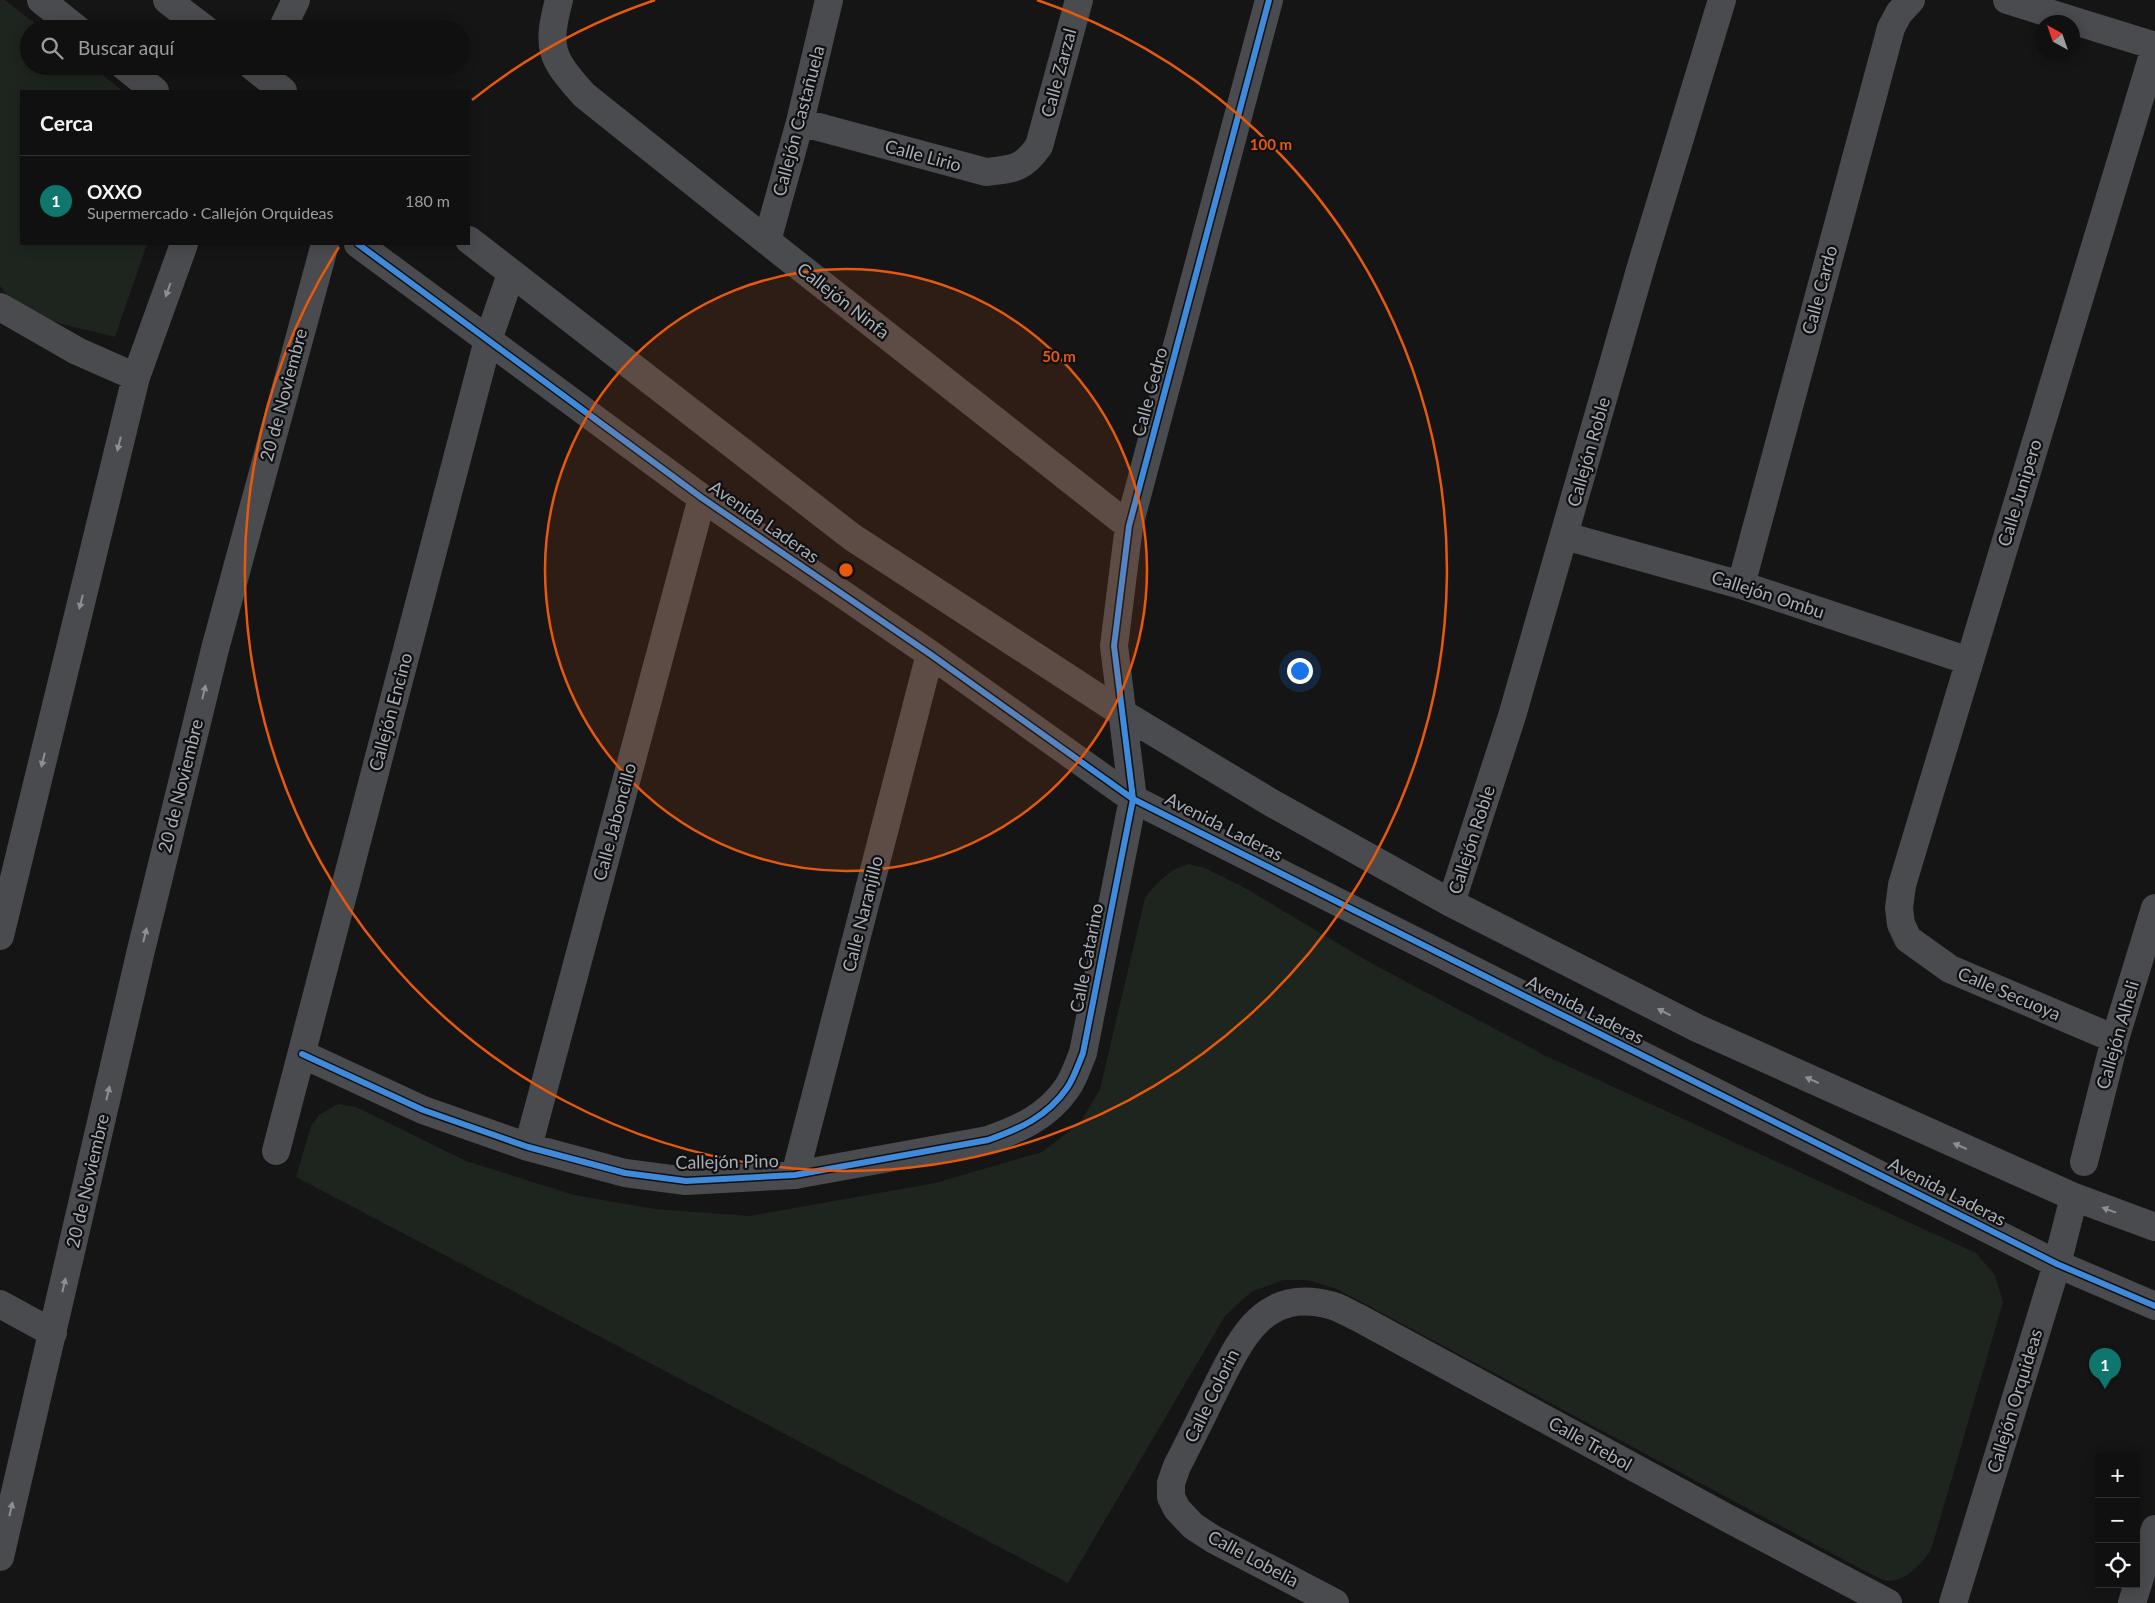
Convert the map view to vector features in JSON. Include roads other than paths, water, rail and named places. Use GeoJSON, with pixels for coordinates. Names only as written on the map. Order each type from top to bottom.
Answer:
{"type":"FeatureCollection","features":[{"type":"Feature","properties":{"kind":"street"},"geometry":{"type":"LineString","coordinates":[[41,0],[66,20]]}},
{"type":"Feature","properties":{"kind":"street"},"geometry":{"type":"LineString","coordinates":[[166,0],[193,20]]}},
{"type":"Feature","properties":{"kind":"street"},"geometry":{"type":"LineString","coordinates":[[286,20],[296,0]]}},
{"type":"Feature","properties":{"kind":"street","name":"Callejón Ninfa"},"geometry":{"type":"LineString","coordinates":[[560,0],[551,34],[552,51],[562,71],[584,94],[767,241],[1130,526]]}},
{"type":"Feature","properties":{"kind":"street","name":"Callejón Castañuela"},"geometry":{"type":"LineString","coordinates":[[767,241],[800,122],[829,0]]}},
{"type":"Feature","properties":{"kind":"street","name":"Calle Zarzal"},"geometry":{"type":"LineString","coordinates":[[1039,146],[1079,0]]}},
{"type":"Feature","properties":{"kind":"street","name":"Calle Cedro"},"geometry":{"type":"LineString","coordinates":[[1133,799],[1114,646],[1130,526],[1269,0]]}},
{"type":"Feature","properties":{"kind":"street","name":"Callejón Roble"},"geometry":{"type":"LineString","coordinates":[[1451,903],[1512,716],[1642,263],[1722,0]]}},
{"type":"Feature","properties":{"kind":"street","name":"Calle Cardo"},"geometry":{"type":"LineString","coordinates":[[1741,585],[1891,28],[1899,13],[1911,0]]}},
{"type":"Feature","properties":{"kind":"street"},"geometry":{"type":"LineString","coordinates":[[2007,0],[2155,47]]}},
{"type":"Feature","properties":{"kind":"street","name":"Calle Junipero"},"geometry":{"type":"LineString","coordinates":[[1908,939],[1901,924],[1899,908],[1902,885],[2155,47]]}},
{"type":"Feature","properties":{"kind":"street"},"geometry":{"type":"LineString","coordinates":[[135,75],[154,90]]}},
{"type":"Feature","properties":{"kind":"street"},"geometry":{"type":"LineString","coordinates":[[259,75],[281,90]]}},
{"type":"Feature","properties":{"kind":"street","name":"Calle Lirio"},"geometry":{"type":"LineString","coordinates":[[800,122],[986,172],[1011,169],[1029,160],[1039,146]]}},
{"type":"Feature","properties":{"kind":"street","name":"Avenida Laderas"},"geometry":{"type":"LineString","coordinates":[[470,241],[852,537],[1122,713],[1270,802],[1451,903],[1697,1028],[2074,1197],[2155,1227]]}},
{"type":"Feature","properties":{"kind":"street"},"geometry":{"type":"LineString","coordinates":[[0,936],[136,377],[184,245]]}},
{"type":"Feature","properties":{"kind":"street","name":"20 de Noviembre"},"geometry":{"type":"LineString","coordinates":[[0,1557],[139,960],[214,649],[325,245]]}},
{"type":"Feature","properties":{"kind":"street","name":"Avenida Laderas"},"geometry":{"type":"LineString","coordinates":[[359,245],[702,498],[930,654],[1133,799],[2057,1264],[2155,1306]]}},
{"type":"Feature","properties":{"kind":"street","name":"Callejón Encino"},"geometry":{"type":"LineString","coordinates":[[276,1151],[488,340],[511,274]]}},
{"type":"Feature","properties":{"kind":"street"},"geometry":{"type":"LineString","coordinates":[[0,307],[77,351],[136,377]]}},
{"type":"Feature","properties":{"kind":"street","name":"Calle Jaboncillo"},"geometry":{"type":"LineString","coordinates":[[528,1147],[702,498]]}},
{"type":"Feature","properties":{"kind":"street","name":"Callejón Ombu"},"geometry":{"type":"LineString","coordinates":[[1565,536],[1741,585],[1969,661]]}},
{"type":"Feature","properties":{"kind":"street","name":"Calle Naranjillo"},"geometry":{"type":"LineString","coordinates":[[795,1175],[930,654]]}},
{"type":"Feature","properties":{"kind":"street","name":"Calle Catarino"},"geometry":{"type":"LineString","coordinates":[[1046,1113],[1067,1088],[1083,1053],[1133,799]]}},
{"type":"Feature","properties":{"kind":"street","name":"Callejón Alheli"},"geometry":{"type":"LineString","coordinates":[[2084,1162],[2115,1039],[2155,908]]}},
{"type":"Feature","properties":{"kind":"street","name":"Calle Secuoya"},"geometry":{"type":"LineString","coordinates":[[1908,939],[1950,970],[2115,1039]]}},
{"type":"Feature","properties":{"kind":"street","name":"Callejón Pino"},"geometry":{"type":"LineString","coordinates":[[302,1054],[423,1110],[528,1147],[625,1173],[686,1181],[795,1175],[988,1140],[1018,1130],[1046,1113]]}},
{"type":"Feature","properties":{"kind":"street","name":"Callejón Orquideas"},"geometry":{"type":"LineString","coordinates":[[1953,1603],[2057,1264],[2074,1197]]}},
{"type":"Feature","properties":{"kind":"street","name":"Calle Trebol"},"geometry":{"type":"LineString","coordinates":[[1287,1304],[1309,1301],[1331,1305],[1357,1317],[1720,1515],[1888,1603]]}},
{"type":"Feature","properties":{"kind":"street"},"geometry":{"type":"LineString","coordinates":[[0,1304],[53,1333]]}},
{"type":"Feature","properties":{"kind":"street","name":"Calle Colorin"},"geometry":{"type":"LineString","coordinates":[[1177,1509],[1170,1496],[1171,1483],[1237,1345],[1252,1325],[1267,1313],[1287,1304]]}},
{"type":"Feature","properties":{"kind":"street","name":"Calle Lobelia"},"geometry":{"type":"LineString","coordinates":[[1177,1509],[1193,1526],[1213,1539],[1335,1603]]}},
{"type":"Feature","properties":{"kind":"street"},"geometry":{"type":"LineString","coordinates":[[2132,1603],[2155,1528]]}},
{"type":"Feature","properties":{"kind":"place","name":"OXXO"},"geometry":{"type":"Point","coordinates":[2105,1389]}}]}
